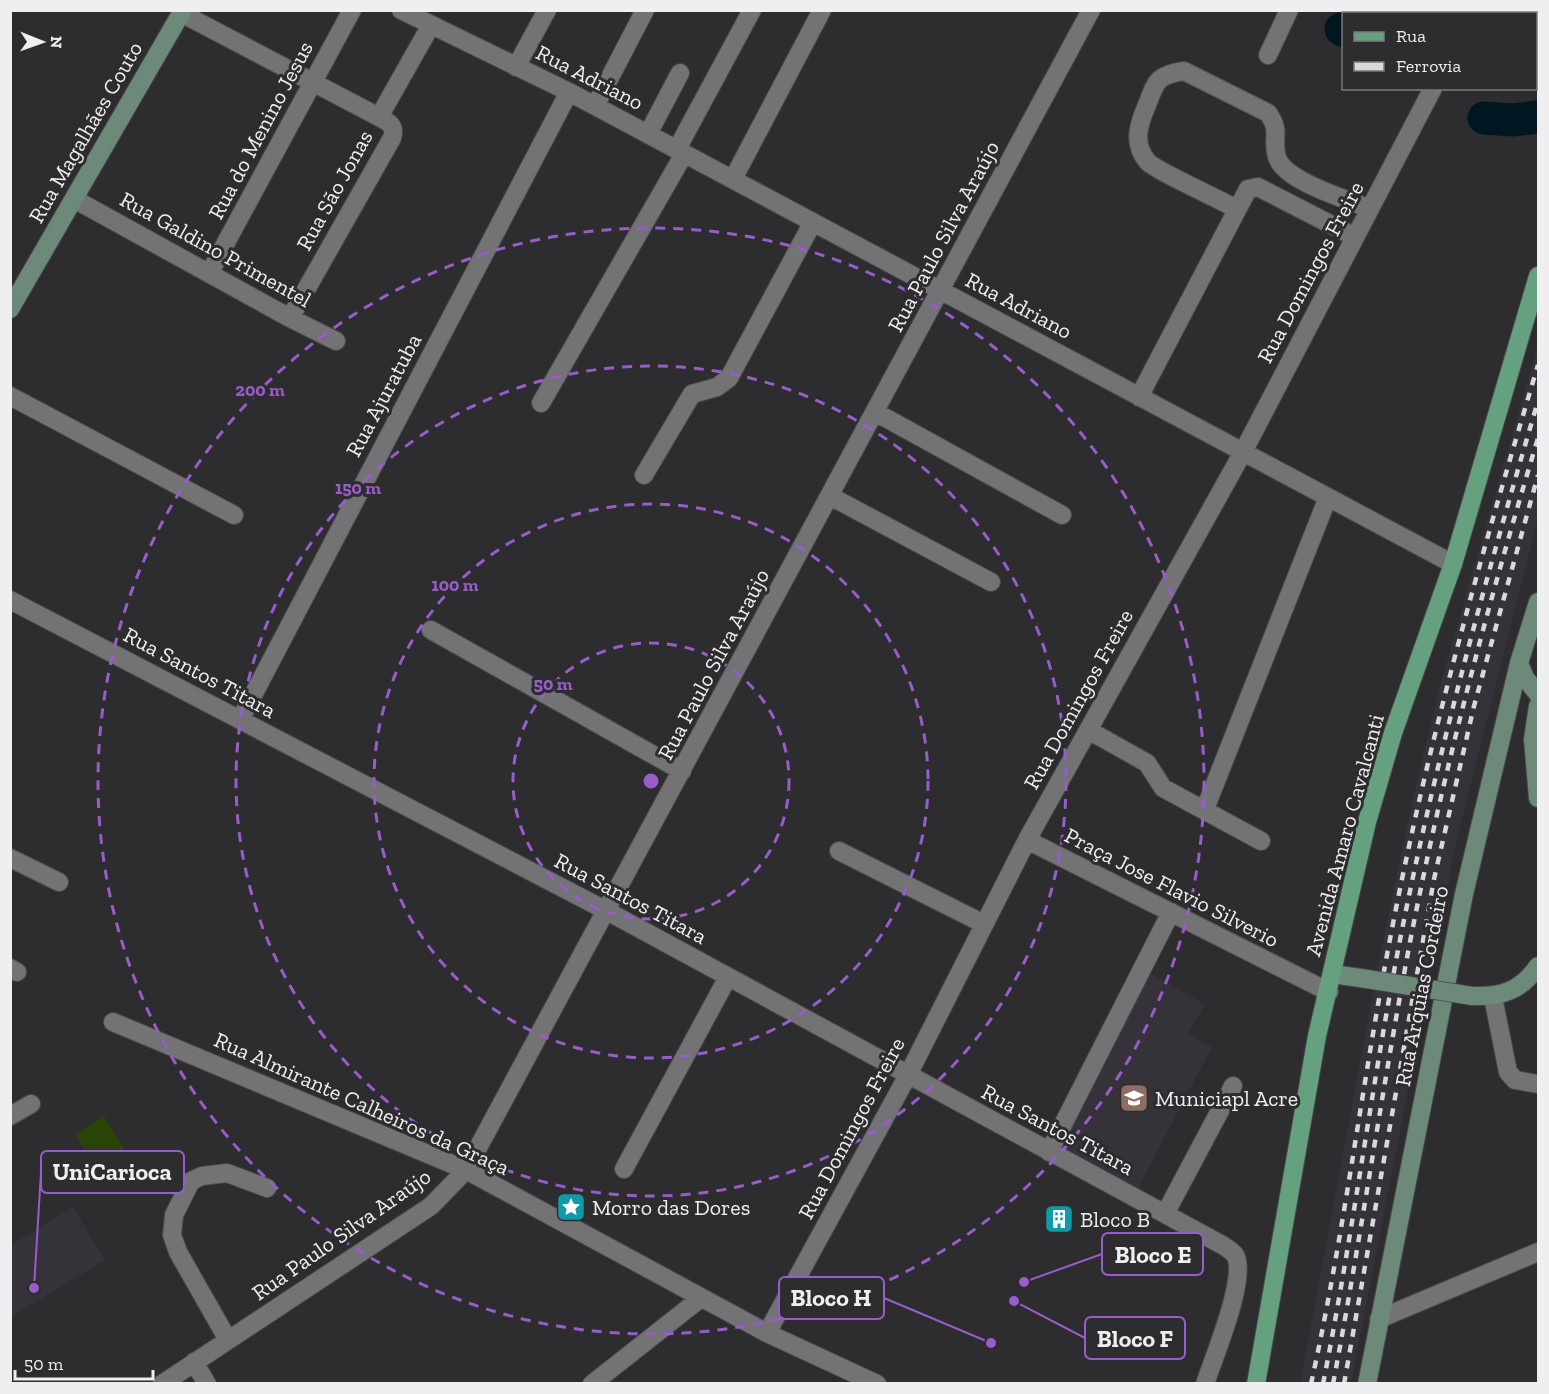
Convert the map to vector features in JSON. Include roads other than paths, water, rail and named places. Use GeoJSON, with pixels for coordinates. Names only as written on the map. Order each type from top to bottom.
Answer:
{"type":"FeatureCollection","features":[{"type":"Feature","properties":{"kind":"main road","name":"Rua Magalhães Couto"},"geometry":{"type":"LineString","coordinates":[[10,309],[182,12]]}},
{"type":"Feature","properties":{"kind":"main road","name":"Avenida Amaro Cavalcanti"},"geometry":{"type":"LineString","coordinates":[[1256,1383],[1317,1035],[1329,992],[1367,822],[1393,733],[1453,564],[1539,276]]}},
{"type":"Feature","properties":{"kind":"main road","name":"Rua Arquias Cordeiro"},"geometry":{"type":"LineString","coordinates":[[1367,1383],[1453,946],[1520,663],[1539,602]]}},
{"type":"Feature","properties":{"kind":"main road"},"geometry":{"type":"LineString","coordinates":[[1520,663],[1525,678],[1539,694]]}},
{"type":"Feature","properties":{"kind":"main road"},"geometry":{"type":"LineString","coordinates":[[1539,706],[1533,739],[1539,798]]}},
{"type":"Feature","properties":{"kind":"main road"},"geometry":{"type":"LineString","coordinates":[[1487,795],[1510,742],[1516,736],[1533,739]]}},
{"type":"Feature","properties":{"kind":"main road"},"geometry":{"type":"LineString","coordinates":[[1333,974],[1472,996],[1493,997],[1523,985],[1539,966]]}},
{"type":"Feature","properties":{"kind":"street","name":"Rua do Menino Jesus"},"geometry":{"type":"LineString","coordinates":[[210,272],[352,10]]}},
{"type":"Feature","properties":{"kind":"street","name":"Rua Adriano"},"geometry":{"type":"LineString","coordinates":[[401,10],[569,92],[1453,564]]}},
{"type":"Feature","properties":{"kind":"street"},"geometry":{"type":"LineString","coordinates":[[516,67],[547,10]]}},
{"type":"Feature","properties":{"kind":"street"},"geometry":{"type":"LineString","coordinates":[[595,106],[645,10]]}},
{"type":"Feature","properties":{"kind":"street"},"geometry":{"type":"LineString","coordinates":[[541,403],[680,152],[752,10]]}},
{"type":"Feature","properties":{"kind":"street"},"geometry":{"type":"LineString","coordinates":[[733,179],[822,10]]}},
{"type":"Feature","properties":{"kind":"street","name":"Rua Paulo Silva Araújo"},"geometry":{"type":"LineString","coordinates":[[162,1383],[430,1206],[466,1170],[1091,10]]}},
{"type":"Feature","properties":{"kind":"street"},"geometry":{"type":"LineString","coordinates":[[1268,55],[1289,10]]}},
{"type":"Feature","properties":{"kind":"street"},"geometry":{"type":"LineString","coordinates":[[182,12],[379,117]]}},
{"type":"Feature","properties":{"kind":"street","name":"Rua São Jonas"},"geometry":{"type":"LineString","coordinates":[[290,318],[392,138],[391,123],[379,117],[431,25]]}},
{"type":"Feature","properties":{"kind":"street"},"geometry":{"type":"LineString","coordinates":[[1237,209],[1148,162],[1139,144],[1137,128],[1156,81],[1169,73],[1184,71],[1268,113],[1277,125],[1277,159],[1288,174],[1370,209]]}},
{"type":"Feature","properties":{"kind":"street"},"geometry":{"type":"LineString","coordinates":[[648,134],[680,73]]}},
{"type":"Feature","properties":{"kind":"street","name":"Rua Domingos Freire"},"geometry":{"type":"LineString","coordinates":[[767,1333],[908,1075],[1027,840],[1243,452],[1432,90]]}},
{"type":"Feature","properties":{"kind":"street","name":"Rua Ajuratuba"},"geometry":{"type":"LineString","coordinates":[[240,720],[569,92]]}},
{"type":"Feature","properties":{"kind":"street"},"geometry":{"type":"LineString","coordinates":[[1140,397],[1248,189],[1258,188],[1355,237]]}},
{"type":"Feature","properties":{"kind":"street","name":"Rua Galdino Primentel"},"geometry":{"type":"LineString","coordinates":[[74,199],[336,341]]}},
{"type":"Feature","properties":{"kind":"street"},"geometry":{"type":"LineString","coordinates":[[644,475],[692,394],[717,387],[729,378],[813,222]]}},
{"type":"Feature","properties":{"kind":"street"},"geometry":{"type":"LineString","coordinates":[[10,396],[234,515]]}},
{"type":"Feature","properties":{"kind":"street"},"geometry":{"type":"LineString","coordinates":[[875,412],[1062,515]]}},
{"type":"Feature","properties":{"kind":"street"},"geometry":{"type":"LineString","coordinates":[[830,496],[991,582]]}},
{"type":"Feature","properties":{"kind":"street"},"geometry":{"type":"LineString","coordinates":[[1205,810],[1328,497]]}},
{"type":"Feature","properties":{"kind":"street","name":"Rua Santos Titara"},"geometry":{"type":"LineString","coordinates":[[10,600],[607,911],[1224,1246],[1235,1255],[1239,1270],[1224,1329],[1204,1383]]}},
{"type":"Feature","properties":{"kind":"street"},"geometry":{"type":"LineString","coordinates":[[431,630],[682,771]]}},
{"type":"Feature","properties":{"kind":"street"},"geometry":{"type":"LineString","coordinates":[[1088,730],[1147,763],[1163,788],[1261,841]]}},
{"type":"Feature","properties":{"kind":"street","name":"Praça Jose Flavio Silverio"},"geometry":{"type":"LineString","coordinates":[[1027,840],[1329,992]]}},
{"type":"Feature","properties":{"kind":"street"},"geometry":{"type":"LineString","coordinates":[[839,851],[984,924]]}},
{"type":"Feature","properties":{"kind":"street"},"geometry":{"type":"LineString","coordinates":[[10,858],[59,882]]}},
{"type":"Feature","properties":{"kind":"street"},"geometry":{"type":"LineString","coordinates":[[1049,1152],[1171,912]]}},
{"type":"Feature","properties":{"kind":"street"},"geometry":{"type":"LineString","coordinates":[[624,1169],[728,977]]}},
{"type":"Feature","properties":{"kind":"street"},"geometry":{"type":"LineString","coordinates":[[1493,997],[1508,1072],[1515,1080],[1539,1084]]}},
{"type":"Feature","properties":{"kind":"street","name":"Rua Almirante Calheiros da Graça"},"geometry":{"type":"LineString","coordinates":[[112,1022],[466,1170],[767,1333],[877,1383]]}},
{"type":"Feature","properties":{"kind":"street"},"geometry":{"type":"LineString","coordinates":[[1165,1214],[1233,1086]]}},
{"type":"Feature","properties":{"kind":"street"},"geometry":{"type":"LineString","coordinates":[[10,1116],[32,1104]]}},
{"type":"Feature","properties":{"kind":"street"},"geometry":{"type":"LineString","coordinates":[[228,1340],[178,1252],[172,1235],[174,1215],[191,1181],[202,1176],[227,1173],[267,1188]]}},
{"type":"Feature","properties":{"kind":"street"},"geometry":{"type":"LineString","coordinates":[[1379,1319],[1539,1252]]}},
{"type":"Feature","properties":{"kind":"street"},"geometry":{"type":"LineString","coordinates":[[592,1383],[701,1298]]}},
{"type":"Feature","properties":{"kind":"street"},"geometry":{"type":"LineString","coordinates":[[194,1362],[207,1383]]}},
{"type":"Feature","properties":{"kind":"waterway"},"geometry":{"type":"LineString","coordinates":[[1484,118],[1513,120],[1538,117]]}},
{"type":"Feature","properties":{"kind":"railway"},"geometry":{"type":"LineString","coordinates":[[1311,1384],[1333,1272],[1391,934],[1422,790],[1457,647],[1538,365]]}},
{"type":"Feature","properties":{"kind":"railway"},"geometry":{"type":"LineString","coordinates":[[1323,1384],[1389,1000],[1413,876],[1462,672],[1538,401]]}},
{"type":"Feature","properties":{"kind":"railway"},"geometry":{"type":"LineString","coordinates":[[1333,1384],[1400,997],[1423,878],[1468,688],[1538,438]]}},
{"type":"Feature","properties":{"kind":"railway"},"geometry":{"type":"LineString","coordinates":[[1344,1384],[1434,879],[1474,706],[1538,475]]}},
{"type":"Feature","properties":{"kind":"place","name":"Municiapl Acre"},"geometry":{"type":"Point","coordinates":[1134,1098]}},
{"type":"Feature","properties":{"kind":"place","name":"Morro das Dores"},"geometry":{"type":"Point","coordinates":[571,1207]}},
{"type":"Feature","properties":{"kind":"place","name":"Bloco B"},"geometry":{"type":"Point","coordinates":[1059,1219]}},
{"type":"Feature","properties":{"kind":"place","name":"Bloco E"},"geometry":{"type":"Point","coordinates":[1024,1282]}},
{"type":"Feature","properties":{"kind":"place","name":"UniCarioca"},"geometry":{"type":"Point","coordinates":[34,1288]}},
{"type":"Feature","properties":{"kind":"place","name":"Bloco F"},"geometry":{"type":"Point","coordinates":[1014,1301]}},
{"type":"Feature","properties":{"kind":"place","name":"Bloco H"},"geometry":{"type":"Point","coordinates":[991,1343]}}]}
